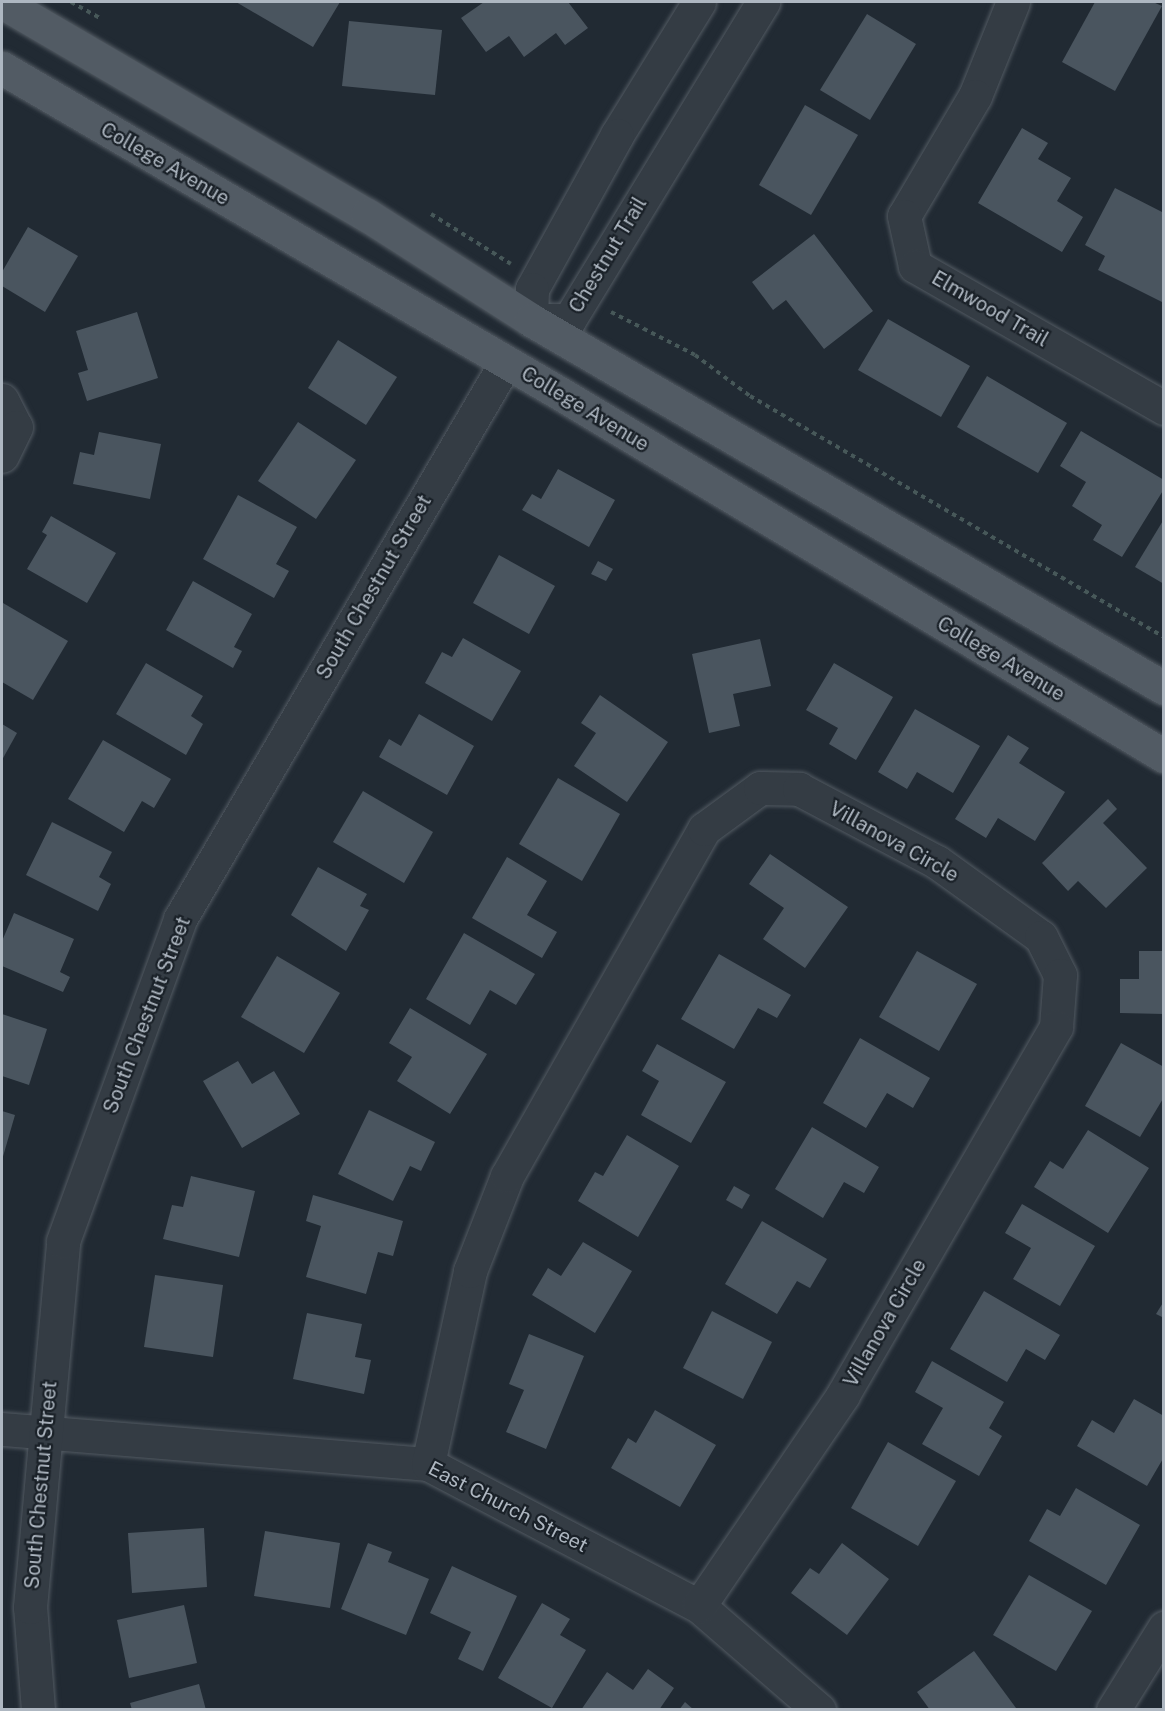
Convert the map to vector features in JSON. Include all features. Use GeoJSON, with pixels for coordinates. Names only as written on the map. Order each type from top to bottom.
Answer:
{"type":"FeatureCollection","features":[{"type":"Feature","properties":{"kind":"main road"},"geometry":{"type":"LineString","coordinates":[[2,2],[367,215],[531,320],[1164,688]]}},
{"type":"Feature","properties":{"kind":"main road","name":"College Avenue"},"geometry":{"type":"LineString","coordinates":[[2,68],[506,362],[1164,756]]}},
{"type":"Feature","properties":{"kind":"main road"},"geometry":{"type":"LineString","coordinates":[[506,362],[531,320]]}},
{"type":"Feature","properties":{"kind":"street"},"geometry":{"type":"LineString","coordinates":[[531,320],[532,289],[617,135],[699,2]]}},
{"type":"Feature","properties":{"kind":"street","name":"Chestnut Trail"},"geometry":{"type":"LineString","coordinates":[[531,320],[568,320],[762,2]]}},
{"type":"Feature","properties":{"kind":"street","name":"Elmwood Trail"},"geometry":{"type":"LineString","coordinates":[[1012,2],[975,96],[904,216],[915,266],[1164,408]]}},
{"type":"Feature","properties":{"kind":"street","name":"South Chestnut Street"},"geometry":{"type":"LineString","coordinates":[[38,1710],[30,1607],[63,1241],[180,919],[506,362]]}},
{"type":"Feature","properties":{"kind":"street"},"geometry":{"type":"LineString","coordinates":[[2,456],[9,413]]}},
{"type":"Feature","properties":{"kind":"street","name":"Villanova Circle"},"geometry":{"type":"LineString","coordinates":[[428,1464],[470,1271],[507,1176],[704,829],[760,788],[799,789],[937,862],[1041,937],[1060,975],[1056,1027],[843,1395],[699,1606]]}},
{"type":"Feature","properties":{"kind":"street","name":"East Church Street"},"geometry":{"type":"LineString","coordinates":[[2,1429],[428,1464],[699,1606],[819,1710]]}},
{"type":"Feature","properties":{"kind":"street"},"geometry":{"type":"LineString","coordinates":[[1113,1710],[1164,1628]]}},
{"type":"Feature","properties":{"kind":"path"},"geometry":{"type":"LineString","coordinates":[[71,2],[112,26]]}},
{"type":"Feature","properties":{"kind":"path"},"geometry":{"type":"LineString","coordinates":[[429,213],[538,279]]}},
{"type":"Feature","properties":{"kind":"path"},"geometry":{"type":"LineString","coordinates":[[580,301],[597,310],[604,309],[695,355],[750,396],[1164,637]]}},
{"type":"Feature","properties":{"kind":"building"},"geometry":{"type":"Polygon","coordinates":[[[236,2],[340,2],[313,47],[236,2]]]}},
{"type":"Feature","properties":{"kind":"building"},"geometry":{"type":"Polygon","coordinates":[[[484,2],[568,2],[588,28],[565,45],[556,33],[524,57],[509,36],[486,52],[461,18],[484,2]]]}},
{"type":"Feature","properties":{"kind":"building"},"geometry":{"type":"Polygon","coordinates":[[[1095,2],[1153,2],[1162,6],[1115,91],[1062,62],[1095,2]]]}},
{"type":"Feature","properties":{"kind":"building"},"geometry":{"type":"Polygon","coordinates":[[[867,14],[916,44],[870,120],[820,90],[867,14]]]}},
{"type":"Feature","properties":{"kind":"building"},"geometry":{"type":"Polygon","coordinates":[[[349,21],[442,30],[435,95],[342,86],[349,21]]]}},
{"type":"Feature","properties":{"kind":"building"},"geometry":{"type":"Polygon","coordinates":[[[805,105],[858,135],[811,215],[759,185],[805,105]]]}},
{"type":"Feature","properties":{"kind":"building"},"geometry":{"type":"Polygon","coordinates":[[[1022,128],[1048,143],[1038,159],[1071,178],[1057,201],[1083,217],[1062,252],[978,203],[1022,128]]]}},
{"type":"Feature","properties":{"kind":"building"},"geometry":{"type":"Polygon","coordinates":[[[1115,188],[1164,213],[1164,303],[1098,270],[1105,256],[1085,245],[1115,188]]]}},
{"type":"Feature","properties":{"kind":"building"},"geometry":{"type":"Polygon","coordinates":[[[28,227],[78,256],[45,312],[2,286],[2,272],[28,227]]]}},
{"type":"Feature","properties":{"kind":"building"},"geometry":{"type":"Polygon","coordinates":[[[814,234],[873,311],[824,349],[786,300],[773,310],[752,282],[814,234]]]}},
{"type":"Feature","properties":{"kind":"building"},"geometry":{"type":"Polygon","coordinates":[[[137,312],[158,378],[87,401],[78,373],[88,370],[76,331],[137,312]]]}},
{"type":"Feature","properties":{"kind":"building"},"geometry":{"type":"Polygon","coordinates":[[[888,319],[970,366],[941,417],[858,370],[888,319]]]}},
{"type":"Feature","properties":{"kind":"building"},"geometry":{"type":"Polygon","coordinates":[[[338,340],[397,377],[366,425],[308,388],[338,340]]]}},
{"type":"Feature","properties":{"kind":"building"},"geometry":{"type":"Polygon","coordinates":[[[987,376],[1067,423],[1038,473],[957,427],[987,376]]]}},
{"type":"Feature","properties":{"kind":"building"},"geometry":{"type":"Polygon","coordinates":[[[298,422],[356,460],[316,519],[258,481],[298,422]]]}},
{"type":"Feature","properties":{"kind":"building"},"geometry":{"type":"Polygon","coordinates":[[[1081,431],[1164,480],[1164,489],[1122,557],[1093,540],[1102,525],[1072,506],[1086,482],[1060,466],[1081,431]]]}},
{"type":"Feature","properties":{"kind":"building"},"geometry":{"type":"Polygon","coordinates":[[[99,432],[161,444],[150,499],[73,484],[80,452],[94,455],[99,432]]]}},
{"type":"Feature","properties":{"kind":"building"},"geometry":{"type":"Polygon","coordinates":[[[558,469],[615,500],[589,547],[522,510],[532,494],[541,499],[558,469]]]}},
{"type":"Feature","properties":{"kind":"building"},"geometry":{"type":"Polygon","coordinates":[[[238,495],[297,527],[276,564],[289,571],[274,598],[203,559],[238,495]]]}},
{"type":"Feature","properties":{"kind":"building"},"geometry":{"type":"Polygon","coordinates":[[[51,516],[116,553],[87,603],[27,569],[47,535],[42,532],[51,516]]]}},
{"type":"Feature","properties":{"kind":"building"},"geometry":{"type":"Polygon","coordinates":[[[1164,519],[1164,584],[1135,567],[1164,519]]]}},
{"type":"Feature","properties":{"kind":"building"},"geometry":{"type":"Polygon","coordinates":[[[499,555],[555,586],[529,634],[473,603],[499,555]]]}},
{"type":"Feature","properties":{"kind":"building"},"geometry":{"type":"Polygon","coordinates":[[[598,561],[613,569],[606,581],[591,574],[598,561]]]}},
{"type":"Feature","properties":{"kind":"building"},"geometry":{"type":"Polygon","coordinates":[[[193,581],[252,614],[234,647],[242,651],[233,668],[166,630],[193,581]]]}},
{"type":"Feature","properties":{"kind":"building"},"geometry":{"type":"Polygon","coordinates":[[[3,603],[68,641],[33,700],[2,682],[3,603]]]}},
{"type":"Feature","properties":{"kind":"building"},"geometry":{"type":"Polygon","coordinates":[[[463,638],[521,671],[492,721],[425,683],[442,652],[452,657],[463,638]]]}},
{"type":"Feature","properties":{"kind":"building"},"geometry":{"type":"Polygon","coordinates":[[[760,639],[771,686],[733,694],[740,726],[709,733],[692,654],[760,639]]]}},
{"type":"Feature","properties":{"kind":"building"},"geometry":{"type":"Polygon","coordinates":[[[146,663],[203,696],[191,716],[203,724],[186,755],[116,714],[146,663]]]}},
{"type":"Feature","properties":{"kind":"building"},"geometry":{"type":"Polygon","coordinates":[[[834,663],[893,697],[856,760],[829,744],[838,728],[806,710],[834,663]]]}},
{"type":"Feature","properties":{"kind":"building"},"geometry":{"type":"Polygon","coordinates":[[[600,695],[668,742],[627,802],[574,766],[596,733],[581,723],[600,695]]]}},
{"type":"Feature","properties":{"kind":"building"},"geometry":{"type":"Polygon","coordinates":[[[915,709],[980,746],[953,793],[917,772],[907,789],[878,772],[915,709]]]}},
{"type":"Feature","properties":{"kind":"building"},"geometry":{"type":"Polygon","coordinates":[[[419,714],[474,746],[447,795],[379,757],[389,739],[401,746],[419,714]]]}},
{"type":"Feature","properties":{"kind":"building"},"geometry":{"type":"Polygon","coordinates":[[[2,724],[17,733],[2,760],[2,724]]]}},
{"type":"Feature","properties":{"kind":"building"},"geometry":{"type":"Polygon","coordinates":[[[1008,735],[1029,748],[1019,763],[1065,792],[1035,841],[998,818],[986,838],[955,819],[1008,735]]]}},
{"type":"Feature","properties":{"kind":"building"},"geometry":{"type":"Polygon","coordinates":[[[103,740],[171,779],[154,808],[142,801],[124,832],[68,799],[103,740]]]}},
{"type":"Feature","properties":{"kind":"building"},"geometry":{"type":"Polygon","coordinates":[[[558,778],[620,814],[582,881],[519,844],[558,778]]]}},
{"type":"Feature","properties":{"kind":"building"},"geometry":{"type":"Polygon","coordinates":[[[363,791],[433,832],[404,883],[333,842],[363,791]]]}},
{"type":"Feature","properties":{"kind":"building"},"geometry":{"type":"Polygon","coordinates":[[[1108,799],[1117,809],[1103,823],[1147,868],[1106,908],[1078,881],[1068,891],[1042,863],[1108,799]]]}},
{"type":"Feature","properties":{"kind":"building"},"geometry":{"type":"Polygon","coordinates":[[[52,822],[112,852],[99,877],[111,884],[98,911],[26,875],[52,822]]]}},
{"type":"Feature","properties":{"kind":"building"},"geometry":{"type":"Polygon","coordinates":[[[770,854],[848,907],[805,968],[763,939],[784,908],[749,884],[770,854]]]}},
{"type":"Feature","properties":{"kind":"building"},"geometry":{"type":"Polygon","coordinates":[[[507,857],[547,881],[527,915],[557,932],[542,958],[472,918],[507,857]]]}},
{"type":"Feature","properties":{"kind":"building"},"geometry":{"type":"Polygon","coordinates":[[[318,867],[367,894],[360,906],[369,910],[346,951],[291,915],[318,867]]]}},
{"type":"Feature","properties":{"kind":"building"},"geometry":{"type":"Polygon","coordinates":[[[14,913],[74,939],[60,972],[70,977],[63,992],[2,966],[2,941],[14,913]]]}},
{"type":"Feature","properties":{"kind":"building"},"geometry":{"type":"Polygon","coordinates":[[[464,933],[535,974],[516,1005],[490,990],[470,1025],[426,999],[464,933]]]}},
{"type":"Feature","properties":{"kind":"building"},"geometry":{"type":"Polygon","coordinates":[[[917,951],[977,984],[939,1051],[879,1017],[917,951]]]}},
{"type":"Feature","properties":{"kind":"building"},"geometry":{"type":"Polygon","coordinates":[[[1139,951],[1164,951],[1164,1014],[1120,1013],[1120,979],[1139,979],[1139,951]]]}},
{"type":"Feature","properties":{"kind":"building"},"geometry":{"type":"Polygon","coordinates":[[[719,954],[791,995],[777,1018],[758,1008],[734,1049],[681,1019],[719,954]]]}},
{"type":"Feature","properties":{"kind":"building"},"geometry":{"type":"Polygon","coordinates":[[[277,956],[340,993],[304,1053],[241,1017],[277,956]]]}},
{"type":"Feature","properties":{"kind":"building"},"geometry":{"type":"Polygon","coordinates":[[[410,1008],[487,1054],[450,1114],[397,1081],[412,1057],[389,1043],[410,1008]]]}},
{"type":"Feature","properties":{"kind":"building"},"geometry":{"type":"Polygon","coordinates":[[[2,1014],[47,1029],[29,1085],[2,1076],[2,1014]]]}},
{"type":"Feature","properties":{"kind":"building"},"geometry":{"type":"Polygon","coordinates":[[[860,1038],[930,1078],[913,1108],[887,1093],[866,1128],[823,1103],[860,1038]]]}},
{"type":"Feature","properties":{"kind":"building"},"geometry":{"type":"Polygon","coordinates":[[[1121,1043],[1164,1067],[1164,1097],[1140,1137],[1085,1106],[1121,1043]]]}},
{"type":"Feature","properties":{"kind":"building"},"geometry":{"type":"Polygon","coordinates":[[[657,1044],[726,1082],[691,1143],[641,1115],[659,1081],[642,1071],[657,1044]]]}},
{"type":"Feature","properties":{"kind":"building"},"geometry":{"type":"Polygon","coordinates":[[[238,1061],[252,1084],[274,1071],[300,1114],[242,1148],[203,1081],[238,1061]]]}},
{"type":"Feature","properties":{"kind":"building"},"geometry":{"type":"Polygon","coordinates":[[[369,1110],[435,1142],[421,1171],[410,1166],[393,1201],[338,1174],[369,1110]]]}},
{"type":"Feature","properties":{"kind":"building"},"geometry":{"type":"Polygon","coordinates":[[[2,1111],[15,1115],[2,1160],[2,1111]]]}},
{"type":"Feature","properties":{"kind":"building"},"geometry":{"type":"Polygon","coordinates":[[[812,1127],[879,1167],[864,1193],[844,1182],[823,1218],[775,1189],[812,1127]]]}},
{"type":"Feature","properties":{"kind":"building"},"geometry":{"type":"Polygon","coordinates":[[[1088,1130],[1149,1168],[1108,1233],[1034,1187],[1050,1161],[1063,1169],[1088,1130]]]}},
{"type":"Feature","properties":{"kind":"building"},"geometry":{"type":"Polygon","coordinates":[[[627,1135],[679,1166],[638,1237],[578,1201],[595,1172],[603,1176],[627,1135]]]}},
{"type":"Feature","properties":{"kind":"building"},"geometry":{"type":"Polygon","coordinates":[[[191,1176],[255,1191],[239,1257],[163,1239],[172,1205],[183,1207],[191,1176]]]}},
{"type":"Feature","properties":{"kind":"building"},"geometry":{"type":"Polygon","coordinates":[[[734,1186],[750,1195],[742,1209],[726,1200],[734,1186]]]}},
{"type":"Feature","properties":{"kind":"building"},"geometry":{"type":"Polygon","coordinates":[[[313,1195],[403,1221],[393,1256],[378,1252],[366,1294],[306,1277],[321,1226],[306,1221],[313,1195]]]}},
{"type":"Feature","properties":{"kind":"building"},"geometry":{"type":"Polygon","coordinates":[[[1022,1204],[1095,1246],[1060,1306],[1013,1279],[1031,1248],[1005,1233],[1022,1204]]]}},
{"type":"Feature","properties":{"kind":"building"},"geometry":{"type":"Polygon","coordinates":[[[762,1221],[827,1259],[810,1288],[797,1281],[777,1314],[725,1284],[762,1221]]]}},
{"type":"Feature","properties":{"kind":"building"},"geometry":{"type":"Polygon","coordinates":[[[583,1242],[632,1271],[595,1333],[532,1295],[548,1268],[561,1276],[583,1242]]]}},
{"type":"Feature","properties":{"kind":"building"},"geometry":{"type":"Polygon","coordinates":[[[155,1275],[223,1285],[213,1357],[144,1347],[155,1275]]]}},
{"type":"Feature","properties":{"kind":"building"},"geometry":{"type":"Polygon","coordinates":[[[984,1291],[1060,1335],[1045,1360],[1026,1349],[1007,1382],[950,1349],[984,1291]]]}},
{"type":"Feature","properties":{"kind":"building"},"geometry":{"type":"Polygon","coordinates":[[[1164,1301],[1164,1318],[1156,1314],[1164,1301]]]}},
{"type":"Feature","properties":{"kind":"building"},"geometry":{"type":"Polygon","coordinates":[[[712,1311],[772,1342],[743,1399],[683,1368],[712,1311]]]}},
{"type":"Feature","properties":{"kind":"building"},"geometry":{"type":"Polygon","coordinates":[[[307,1313],[362,1324],[355,1357],[371,1360],[364,1394],[293,1379],[307,1313]]]}},
{"type":"Feature","properties":{"kind":"building"},"geometry":{"type":"Polygon","coordinates":[[[529,1334],[584,1356],[546,1449],[506,1432],[524,1390],[509,1384],[529,1334]]]}},
{"type":"Feature","properties":{"kind":"building"},"geometry":{"type":"Polygon","coordinates":[[[932,1361],[1004,1402],[989,1428],[1002,1436],[979,1476],[922,1444],[943,1408],[915,1392],[932,1361]]]}},
{"type":"Feature","properties":{"kind":"building"},"geometry":{"type":"Polygon","coordinates":[[[1134,1399],[1164,1416],[1164,1457],[1147,1486],[1077,1446],[1092,1420],[1114,1433],[1134,1399]]]}},
{"type":"Feature","properties":{"kind":"building"},"geometry":{"type":"Polygon","coordinates":[[[655,1410],[716,1445],[680,1507],[611,1468],[628,1438],[636,1443],[655,1410]]]}},
{"type":"Feature","properties":{"kind":"building"},"geometry":{"type":"Polygon","coordinates":[[[888,1442],[956,1481],[918,1546],[851,1508],[888,1442]]]}},
{"type":"Feature","properties":{"kind":"building"},"geometry":{"type":"Polygon","coordinates":[[[1076,1488],[1140,1525],[1106,1585],[1029,1541],[1047,1509],[1060,1516],[1076,1488]]]}},
{"type":"Feature","properties":{"kind":"building"},"geometry":{"type":"Polygon","coordinates":[[[204,1528],[207,1587],[132,1593],[128,1533],[204,1528]]]}},
{"type":"Feature","properties":{"kind":"building"},"geometry":{"type":"Polygon","coordinates":[[[265,1531],[340,1543],[330,1608],[254,1596],[265,1531]]]}},
{"type":"Feature","properties":{"kind":"building"},"geometry":{"type":"Polygon","coordinates":[[[368,1543],[392,1552],[388,1562],[429,1579],[406,1635],[341,1609],[368,1543]]]}},
{"type":"Feature","properties":{"kind":"building"},"geometry":{"type":"Polygon","coordinates":[[[842,1543],[889,1579],[847,1635],[791,1593],[810,1568],[819,1574],[842,1543]]]}},
{"type":"Feature","properties":{"kind":"building"},"geometry":{"type":"Polygon","coordinates":[[[452,1566],[517,1596],[483,1671],[458,1659],[471,1632],[430,1613],[452,1566]]]}},
{"type":"Feature","properties":{"kind":"building"},"geometry":{"type":"Polygon","coordinates":[[[1029,1575],[1092,1611],[1056,1671],[993,1635],[1029,1575]]]}},
{"type":"Feature","properties":{"kind":"building"},"geometry":{"type":"Polygon","coordinates":[[[542,1603],[570,1619],[560,1635],[586,1650],[552,1708],[498,1678],[542,1603]]]}},
{"type":"Feature","properties":{"kind":"building"},"geometry":{"type":"Polygon","coordinates":[[[184,1605],[197,1663],[129,1678],[117,1620],[184,1605]]]}},
{"type":"Feature","properties":{"kind":"building"},"geometry":{"type":"Polygon","coordinates":[[[974,1651],[1016,1708],[930,1710],[917,1692],[974,1651]]]}},
{"type":"Feature","properties":{"kind":"building"},"geometry":{"type":"Polygon","coordinates":[[[648,1669],[674,1688],[659,1710],[581,1710],[607,1672],[633,1690],[648,1669]]]}},
{"type":"Feature","properties":{"kind":"building"},"geometry":{"type":"Polygon","coordinates":[[[199,1684],[206,1710],[132,1710],[130,1703],[199,1684]]]}},
{"type":"Feature","properties":{"kind":"building"},"geometry":{"type":"Polygon","coordinates":[[[685,1702],[694,1710],[679,1710],[685,1702]]]}}]}
